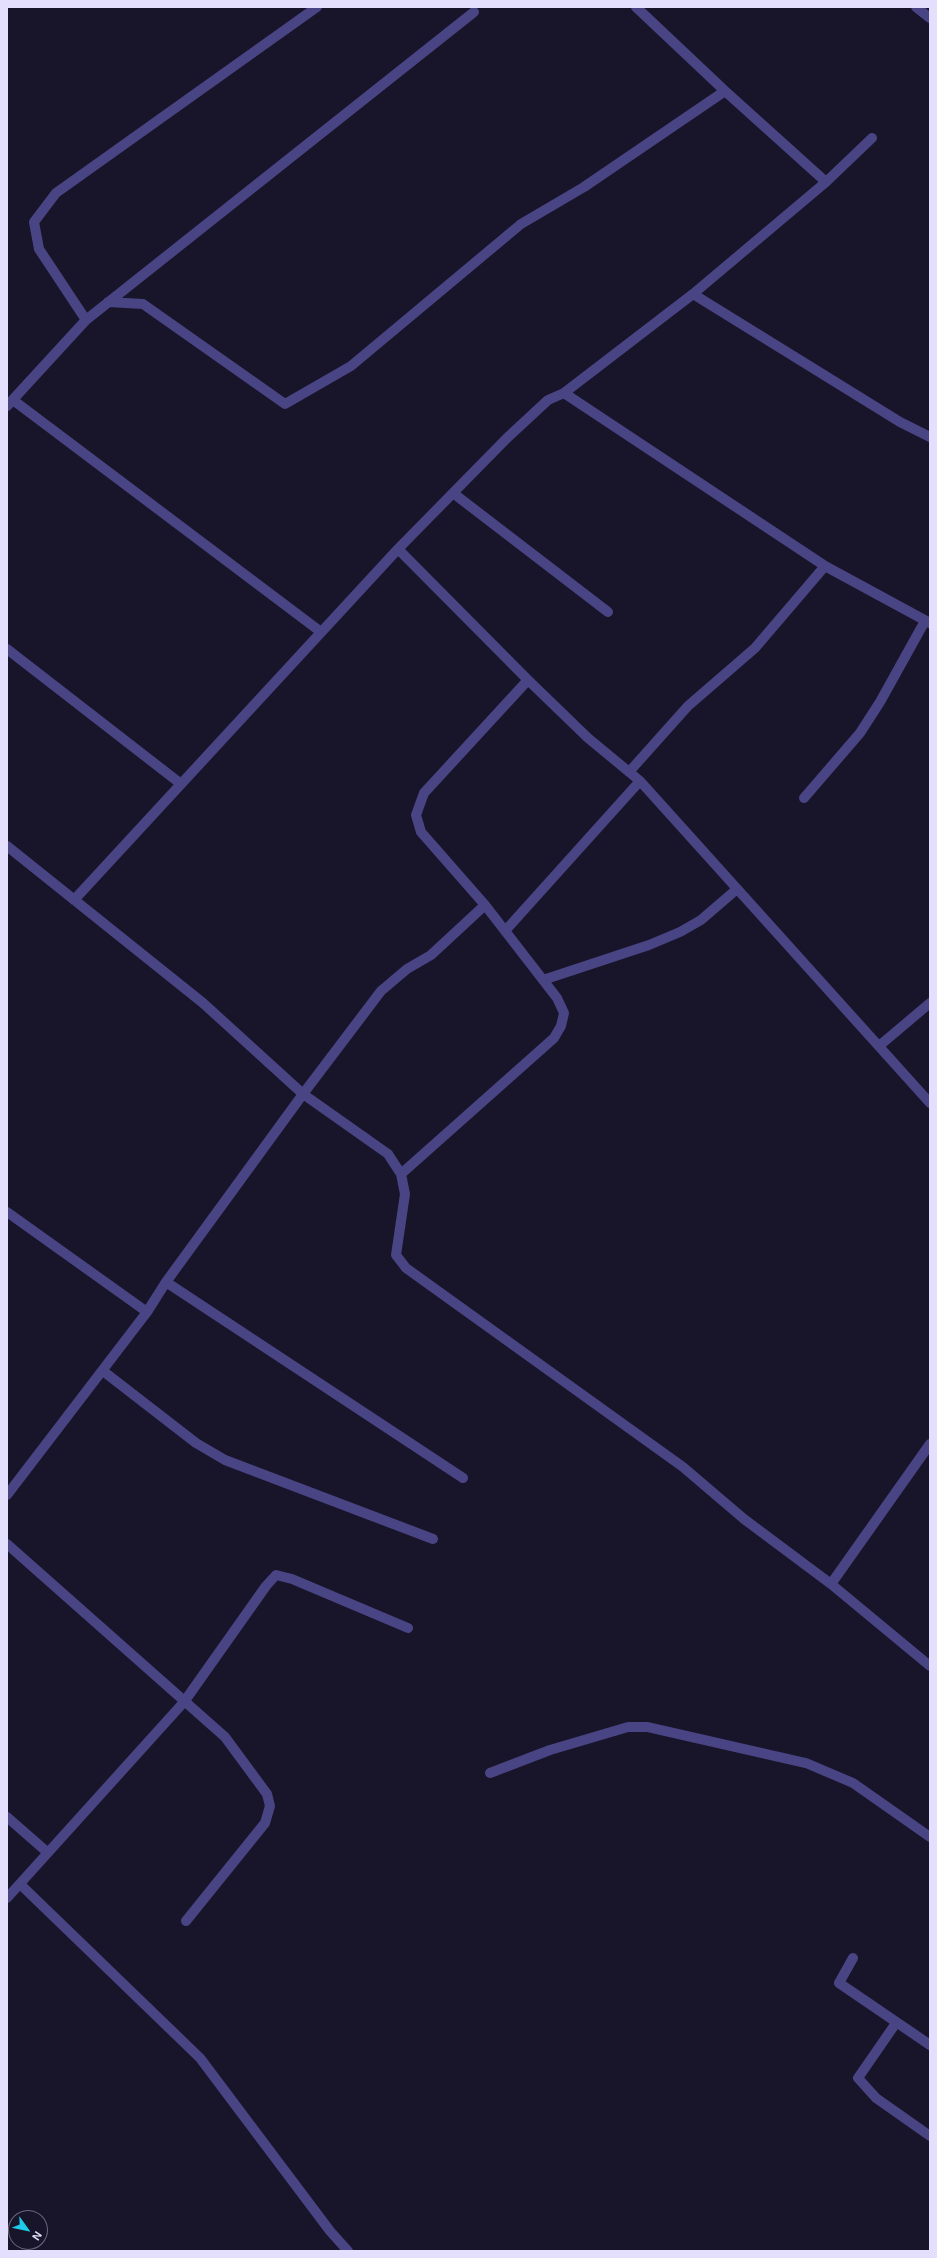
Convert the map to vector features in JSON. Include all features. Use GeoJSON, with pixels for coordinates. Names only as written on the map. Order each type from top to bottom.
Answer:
{"type":"FeatureCollection","features":[{"type":"Feature","properties":{"kind":"street"},"geometry":{"type":"LineString","coordinates":[[86,320],[39,249],[34,222],[56,193],[317,7]]}},
{"type":"Feature","properties":{"kind":"street"},"geometry":{"type":"LineString","coordinates":[[636,7],[725,91],[826,182]]}},
{"type":"Feature","properties":{"kind":"street"},"geometry":{"type":"LineString","coordinates":[[916,7],[930,18]]}},
{"type":"Feature","properties":{"kind":"street"},"geometry":{"type":"LineString","coordinates":[[321,632],[10,403],[86,320],[474,12]]}},
{"type":"Feature","properties":{"kind":"street"},"geometry":{"type":"LineString","coordinates":[[108,302],[143,304],[285,404],[351,366],[521,224],[584,186],[725,91]]}},
{"type":"Feature","properties":{"kind":"street"},"geometry":{"type":"LineString","coordinates":[[74,900],[398,549],[548,400],[564,393],[693,294],[826,182],[872,138]]}},
{"type":"Feature","properties":{"kind":"street"},"geometry":{"type":"LineString","coordinates":[[693,294],[900,422],[930,437]]}},
{"type":"Feature","properties":{"kind":"street"},"geometry":{"type":"LineString","coordinates":[[564,393],[825,566],[927,622],[860,733],[804,798]]}},
{"type":"Feature","properties":{"kind":"street"},"geometry":{"type":"LineString","coordinates":[[453,493],[608,612]]}},
{"type":"Feature","properties":{"kind":"street"},"geometry":{"type":"LineString","coordinates":[[398,549],[588,738],[640,781],[930,1103]]}},
{"type":"Feature","properties":{"kind":"street"},"geometry":{"type":"LineString","coordinates":[[629,772],[688,706],[755,648],[825,566]]}},
{"type":"Feature","properties":{"kind":"street"},"geometry":{"type":"LineString","coordinates":[[7,649],[181,784]]}},
{"type":"Feature","properties":{"kind":"street"},"geometry":{"type":"LineString","coordinates":[[401,1174],[554,1038],[561,1026],[564,1013],[557,998],[485,905],[421,832],[416,815],[424,793],[528,680]]}},
{"type":"Feature","properties":{"kind":"street"},"geometry":{"type":"LineString","coordinates":[[505,931],[640,781]]}},
{"type":"Feature","properties":{"kind":"street"},"geometry":{"type":"LineString","coordinates":[[7,846],[203,1003],[303,1094],[388,1154],[401,1174],[405,1194],[396,1255],[406,1268],[560,1377],[683,1467],[744,1519],[831,1584],[930,1666]]}},
{"type":"Feature","properties":{"kind":"street"},"geometry":{"type":"LineString","coordinates":[[542,980],[649,945],[680,932],[701,920],[737,889]]}},
{"type":"Feature","properties":{"kind":"street"},"geometry":{"type":"LineString","coordinates":[[7,1495],[147,1312],[166,1282],[380,991],[406,969],[431,955],[485,905]]}},
{"type":"Feature","properties":{"kind":"street"},"geometry":{"type":"LineString","coordinates":[[879,1046],[930,1003]]}},
{"type":"Feature","properties":{"kind":"street"},"geometry":{"type":"LineString","coordinates":[[7,1212],[147,1312]]}},
{"type":"Feature","properties":{"kind":"street"},"geometry":{"type":"LineString","coordinates":[[166,1282],[463,1478]]}},
{"type":"Feature","properties":{"kind":"street"},"geometry":{"type":"LineString","coordinates":[[103,1371],[196,1443],[225,1460],[433,1539]]}},
{"type":"Feature","properties":{"kind":"street"},"geometry":{"type":"LineString","coordinates":[[831,1584],[930,1444]]}},
{"type":"Feature","properties":{"kind":"street"},"geometry":{"type":"LineString","coordinates":[[7,1544],[225,1737],[257,1778],[267,1794],[270,1806],[265,1823],[186,1920]]}},
{"type":"Feature","properties":{"kind":"street"},"geometry":{"type":"LineString","coordinates":[[7,1898],[184,1702],[266,1586],[276,1575],[292,1579],[408,1628]]}},
{"type":"Feature","properties":{"kind":"street"},"geometry":{"type":"LineString","coordinates":[[490,1773],[550,1750],[628,1727],[648,1727],[806,1763],[853,1783],[930,1837]]}},
{"type":"Feature","properties":{"kind":"street"},"geometry":{"type":"LineString","coordinates":[[7,1817],[47,1852]]}},
{"type":"Feature","properties":{"kind":"street"},"geometry":{"type":"LineString","coordinates":[[20,1885],[200,2058],[330,2231],[348,2251]]}},
{"type":"Feature","properties":{"kind":"street"},"geometry":{"type":"LineString","coordinates":[[853,1958],[839,1983],[930,2045]]}},
{"type":"Feature","properties":{"kind":"street"},"geometry":{"type":"LineString","coordinates":[[896,2023],[858,2078],[876,2098],[930,2136]]}}]}
